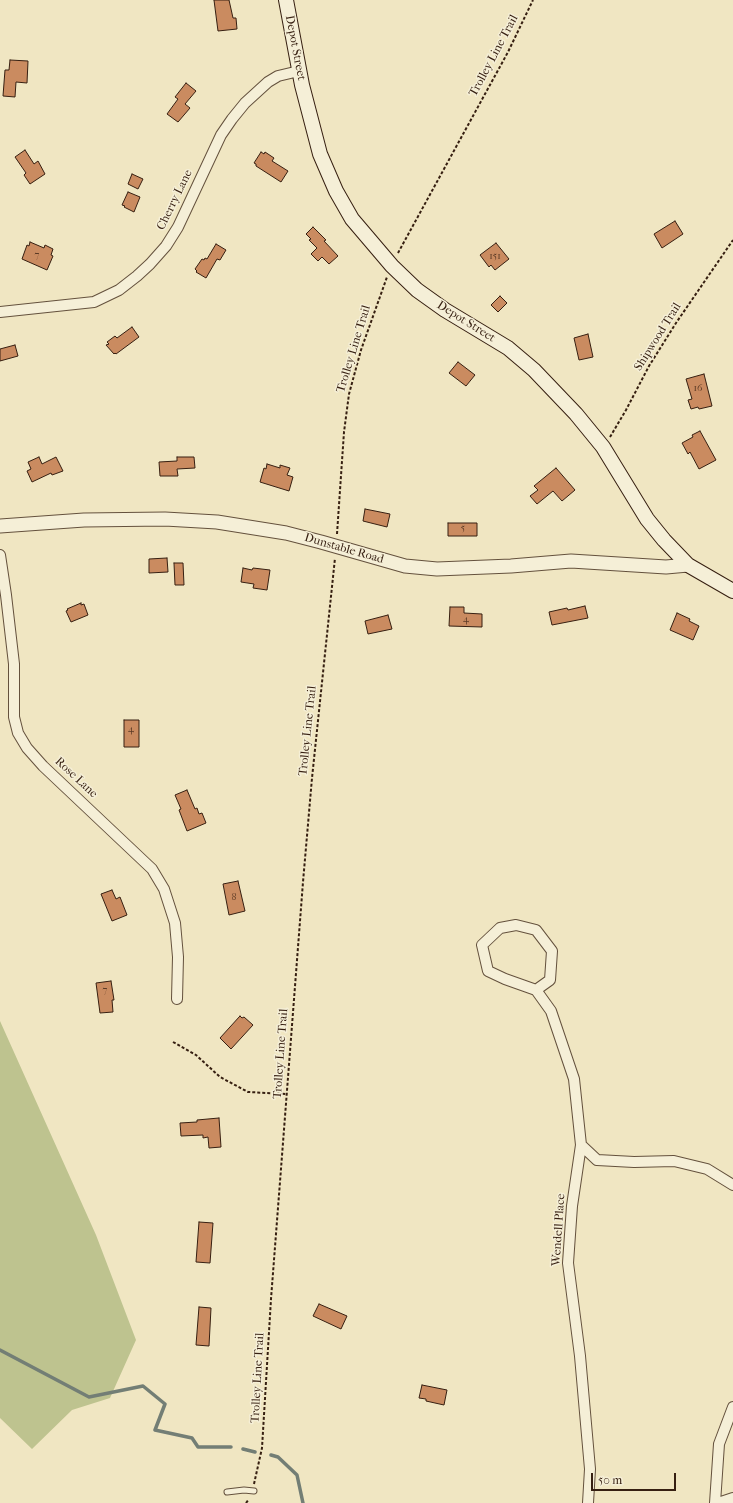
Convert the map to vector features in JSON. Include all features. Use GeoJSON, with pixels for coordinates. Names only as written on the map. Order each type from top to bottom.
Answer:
{"type":"FeatureCollection","features":[{"type":"Feature","properties":{"kind":"main road","name":"Depot Street"},"geometry":{"type":"LineString","coordinates":[[286,0],[299,71],[320,154],[336,191],[352,219],[392,266],[417,290],[445,310],[508,348],[534,370],[576,414],[603,448],[647,519],[664,540],[688,565],[733,591]]}},
{"type":"Feature","properties":{"kind":"street","name":"Cherry Lane"},"geometry":{"type":"LineString","coordinates":[[0,312],[94,302],[119,290],[137,276],[166,246],[178,227],[221,135],[232,118],[268,82],[278,76],[299,71]]}},
{"type":"Feature","properties":{"kind":"street","name":"Dunstable Road"},"geometry":{"type":"LineString","coordinates":[[0,526],[84,520],[164,519],[217,522],[286,533],[405,566],[437,569],[511,566],[571,561],[666,567],[688,565]]}},
{"type":"Feature","properties":{"kind":"street","name":"Rose Lane"},"geometry":{"type":"LineString","coordinates":[[0,555],[14,664],[14,717],[18,732],[27,748],[43,766],[152,869],[164,889],[175,923],[178,957],[177,1000]]}},
{"type":"Feature","properties":{"kind":"street"},"geometry":{"type":"LineString","coordinates":[[516,925],[536,930],[552,951],[550,980],[536,990],[488,971],[482,945],[500,928],[516,925]]}},
{"type":"Feature","properties":{"kind":"street","name":"Wendell Place"},"geometry":{"type":"LineString","coordinates":[[536,990],[551,1010],[574,1079],[581,1145],[572,1206],[568,1263],[580,1356],[590,1469],[588,1503]]}},
{"type":"Feature","properties":{"kind":"street"},"geometry":{"type":"LineString","coordinates":[[581,1145],[597,1160],[634,1162],[674,1161],[707,1169],[733,1185]]}},
{"type":"Feature","properties":{"kind":"street"},"geometry":{"type":"LineString","coordinates":[[715,1503],[719,1444],[733,1407]]}},
{"type":"Feature","properties":{"kind":"street"},"geometry":{"type":"LineString","coordinates":[[718,1503],[733,1498]]}},
{"type":"Feature","properties":{"kind":"lane"},"geometry":{"type":"LineString","coordinates":[[227,1492],[244,1490],[254,1491]]}},
{"type":"Feature","properties":{"kind":"path","name":"Trolley Line Trail"},"geometry":{"type":"LineString","coordinates":[[246,1503],[254,1491],[262,1448],[271,1299],[311,786],[336,546],[344,432],[349,394],[361,350],[398,252],[508,52],[533,0]]}},
{"type":"Feature","properties":{"kind":"path","name":"Shipwood Trail"},"geometry":{"type":"LineString","coordinates":[[603,448],[626,410],[649,366],[676,323],[733,240]]}},
{"type":"Feature","properties":{"kind":"path"},"geometry":{"type":"LineString","coordinates":[[173,1042],[196,1054],[220,1077],[248,1092],[287,1094]]}},
{"type":"Feature","properties":{"kind":"green space"},"geometry":{"type":"Polygon","coordinates":[[[0,1021],[96,1235],[136,1340],[110,1398],[72,1410],[32,1449],[0,1418],[0,1021]]]}},
{"type":"Feature","properties":{"kind":"building"},"geometry":{"type":"Polygon","coordinates":[[[214,0],[229,0],[233,18],[236,18],[237,29],[218,31],[214,0]]]}},
{"type":"Feature","properties":{"kind":"building"},"geometry":{"type":"Polygon","coordinates":[[[10,60],[28,61],[27,83],[16,82],[15,97],[3,96],[5,70],[9,70],[10,60]]]}},
{"type":"Feature","properties":{"kind":"building"},"geometry":{"type":"Polygon","coordinates":[[[186,83],[196,91],[185,104],[190,108],[178,122],[167,114],[178,99],[175,97],[186,83]]]}},
{"type":"Feature","properties":{"kind":"building"},"geometry":{"type":"Polygon","coordinates":[[[25,150],[34,164],[38,161],[45,174],[30,184],[24,175],[26,173],[15,157],[25,150]]]}},
{"type":"Feature","properties":{"kind":"building"},"geometry":{"type":"Polygon","coordinates":[[[261,152],[264,154],[265,152],[274,158],[272,161],[288,171],[281,182],[256,166],[254,163],[261,152]]]}},
{"type":"Feature","properties":{"kind":"building"},"geometry":{"type":"Polygon","coordinates":[[[132,174],[143,179],[138,189],[128,184],[132,174]]]}},
{"type":"Feature","properties":{"kind":"building"},"geometry":{"type":"Polygon","coordinates":[[[128,192],[140,197],[134,212],[122,205],[128,192]]]}},
{"type":"Feature","properties":{"kind":"building"},"geometry":{"type":"Polygon","coordinates":[[[675,221],[683,234],[662,248],[654,234],[675,221]]]}},
{"type":"Feature","properties":{"kind":"building"},"geometry":{"type":"Polygon","coordinates":[[[313,227],[326,240],[324,241],[338,256],[329,264],[322,257],[318,261],[311,254],[317,248],[309,240],[311,239],[306,234],[313,227]]]}},
{"type":"Feature","properties":{"kind":"building"},"geometry":{"type":"Polygon","coordinates":[[[30,242],[44,248],[45,245],[53,249],[51,255],[53,256],[47,270],[22,259],[27,245],[29,246],[30,242]]]}},
{"type":"Feature","properties":{"kind":"building"},"geometry":{"type":"Polygon","coordinates":[[[496,243],[509,259],[495,270],[491,265],[489,267],[480,255],[496,243]]]}},
{"type":"Feature","properties":{"kind":"building"},"geometry":{"type":"Polygon","coordinates":[[[216,244],[226,250],[220,260],[217,259],[206,278],[196,272],[197,271],[195,269],[202,259],[207,259],[216,244]]]}},
{"type":"Feature","properties":{"kind":"building"},"geometry":{"type":"Polygon","coordinates":[[[500,296],[507,303],[498,312],[491,305],[500,296]]]}},
{"type":"Feature","properties":{"kind":"building"},"geometry":{"type":"Polygon","coordinates":[[[132,327],[139,337],[114,354],[106,345],[109,344],[107,342],[115,336],[117,338],[132,327]]]}},
{"type":"Feature","properties":{"kind":"building"},"geometry":{"type":"Polygon","coordinates":[[[588,334],[593,357],[579,360],[574,338],[588,334]]]}},
{"type":"Feature","properties":{"kind":"building"},"geometry":{"type":"Polygon","coordinates":[[[15,345],[18,356],[0,361],[0,349],[15,345]]]}},
{"type":"Feature","properties":{"kind":"building"},"geometry":{"type":"Polygon","coordinates":[[[458,362],[475,375],[466,386],[449,373],[458,362]]]}},
{"type":"Feature","properties":{"kind":"building"},"geometry":{"type":"Polygon","coordinates":[[[704,374],[712,406],[691,409],[688,400],[692,399],[686,379],[704,374]]]}},
{"type":"Feature","properties":{"kind":"building"},"geometry":{"type":"Polygon","coordinates":[[[700,431],[716,460],[699,469],[690,452],[688,454],[682,443],[700,431]]]}},
{"type":"Feature","properties":{"kind":"building"},"geometry":{"type":"Polygon","coordinates":[[[39,457],[42,464],[56,457],[63,471],[52,475],[51,473],[32,482],[27,471],[31,469],[28,462],[39,457]]]}},
{"type":"Feature","properties":{"kind":"building"},"geometry":{"type":"Polygon","coordinates":[[[177,457],[194,457],[195,468],[177,469],[178,476],[160,476],[159,462],[177,461],[177,457]]]}},
{"type":"Feature","properties":{"kind":"building"},"geometry":{"type":"Polygon","coordinates":[[[267,464],[280,468],[280,465],[290,468],[287,475],[293,477],[289,491],[260,482],[264,468],[266,469],[267,464]]]}},
{"type":"Feature","properties":{"kind":"building"},"geometry":{"type":"Polygon","coordinates":[[[556,468],[575,490],[562,501],[553,491],[537,504],[530,496],[538,490],[534,486],[556,468]]]}},
{"type":"Feature","properties":{"kind":"building"},"geometry":{"type":"Polygon","coordinates":[[[365,509],[390,514],[387,527],[363,521],[365,509]]]}},
{"type":"Feature","properties":{"kind":"building"},"geometry":{"type":"Polygon","coordinates":[[[448,523],[477,523],[477,536],[448,536],[448,523]]]}},
{"type":"Feature","properties":{"kind":"building"},"geometry":{"type":"Polygon","coordinates":[[[167,558],[168,572],[149,573],[149,559],[167,558]]]}},
{"type":"Feature","properties":{"kind":"building"},"geometry":{"type":"Polygon","coordinates":[[[174,563],[183,563],[184,585],[175,585],[174,563]]]}},
{"type":"Feature","properties":{"kind":"building"},"geometry":{"type":"Polygon","coordinates":[[[243,568],[252,570],[253,568],[270,570],[267,590],[253,588],[254,584],[241,582],[243,568]]]}},
{"type":"Feature","properties":{"kind":"building"},"geometry":{"type":"Polygon","coordinates":[[[81,603],[81,605],[84,604],[88,615],[71,622],[66,611],[68,610],[67,609],[81,603]]]}},
{"type":"Feature","properties":{"kind":"building"},"geometry":{"type":"Polygon","coordinates":[[[585,606],[588,618],[552,625],[549,612],[585,606]]]}},
{"type":"Feature","properties":{"kind":"building"},"geometry":{"type":"Polygon","coordinates":[[[450,607],[464,607],[464,613],[482,614],[482,627],[449,626],[450,607]]]}},
{"type":"Feature","properties":{"kind":"building"},"geometry":{"type":"Polygon","coordinates":[[[677,613],[690,619],[689,621],[699,626],[693,640],[670,630],[677,613]]]}},
{"type":"Feature","properties":{"kind":"building"},"geometry":{"type":"Polygon","coordinates":[[[388,615],[392,629],[368,634],[365,621],[388,615]]]}},
{"type":"Feature","properties":{"kind":"building"},"geometry":{"type":"Polygon","coordinates":[[[124,720],[139,720],[139,747],[124,747],[124,720]]]}},
{"type":"Feature","properties":{"kind":"building"},"geometry":{"type":"Polygon","coordinates":[[[187,790],[195,809],[197,808],[199,814],[202,813],[206,823],[187,831],[179,810],[181,809],[175,795],[187,790]]]}},
{"type":"Feature","properties":{"kind":"building"},"geometry":{"type":"Polygon","coordinates":[[[238,881],[245,911],[229,915],[223,884],[238,881]]]}},
{"type":"Feature","properties":{"kind":"building"},"geometry":{"type":"Polygon","coordinates":[[[112,890],[116,899],[120,897],[127,915],[112,921],[101,894],[112,890]]]}},
{"type":"Feature","properties":{"kind":"building"},"geometry":{"type":"Polygon","coordinates":[[[111,981],[114,1000],[112,1000],[113,1012],[100,1013],[96,983],[111,981]]]}},
{"type":"Feature","properties":{"kind":"building"},"geometry":{"type":"Polygon","coordinates":[[[240,1016],[242,1018],[244,1017],[253,1025],[231,1049],[220,1038],[240,1016]]]}},
{"type":"Feature","properties":{"kind":"building"},"geometry":{"type":"Polygon","coordinates":[[[219,1118],[221,1147],[209,1148],[208,1137],[203,1138],[203,1135],[181,1136],[180,1123],[219,1118]]]}},
{"type":"Feature","properties":{"kind":"building"},"geometry":{"type":"Polygon","coordinates":[[[199,1222],[213,1223],[210,1263],[196,1262],[199,1222]]]}},
{"type":"Feature","properties":{"kind":"building"},"geometry":{"type":"Polygon","coordinates":[[[319,1304],[347,1316],[341,1329],[313,1316],[319,1304]]]}},
{"type":"Feature","properties":{"kind":"building"},"geometry":{"type":"Polygon","coordinates":[[[199,1307],[211,1308],[209,1346],[196,1345],[199,1307]]]}},
{"type":"Feature","properties":{"kind":"building"},"geometry":{"type":"Polygon","coordinates":[[[422,1385],[447,1390],[444,1405],[419,1398],[422,1385]]]}},
{"type":"Feature","properties":{"kind":"waterway"},"geometry":{"type":"LineString","coordinates":[[0,1350],[89,1397],[143,1386],[165,1404],[155,1430],[192,1438],[198,1447],[231,1447]]}},
{"type":"Feature","properties":{"kind":"waterway"},"geometry":{"type":"LineString","coordinates":[[243,1449],[255,1452]]}},
{"type":"Feature","properties":{"kind":"waterway"},"geometry":{"type":"LineString","coordinates":[[271,1455],[278,1457],[297,1475],[303,1503]]}}]}
